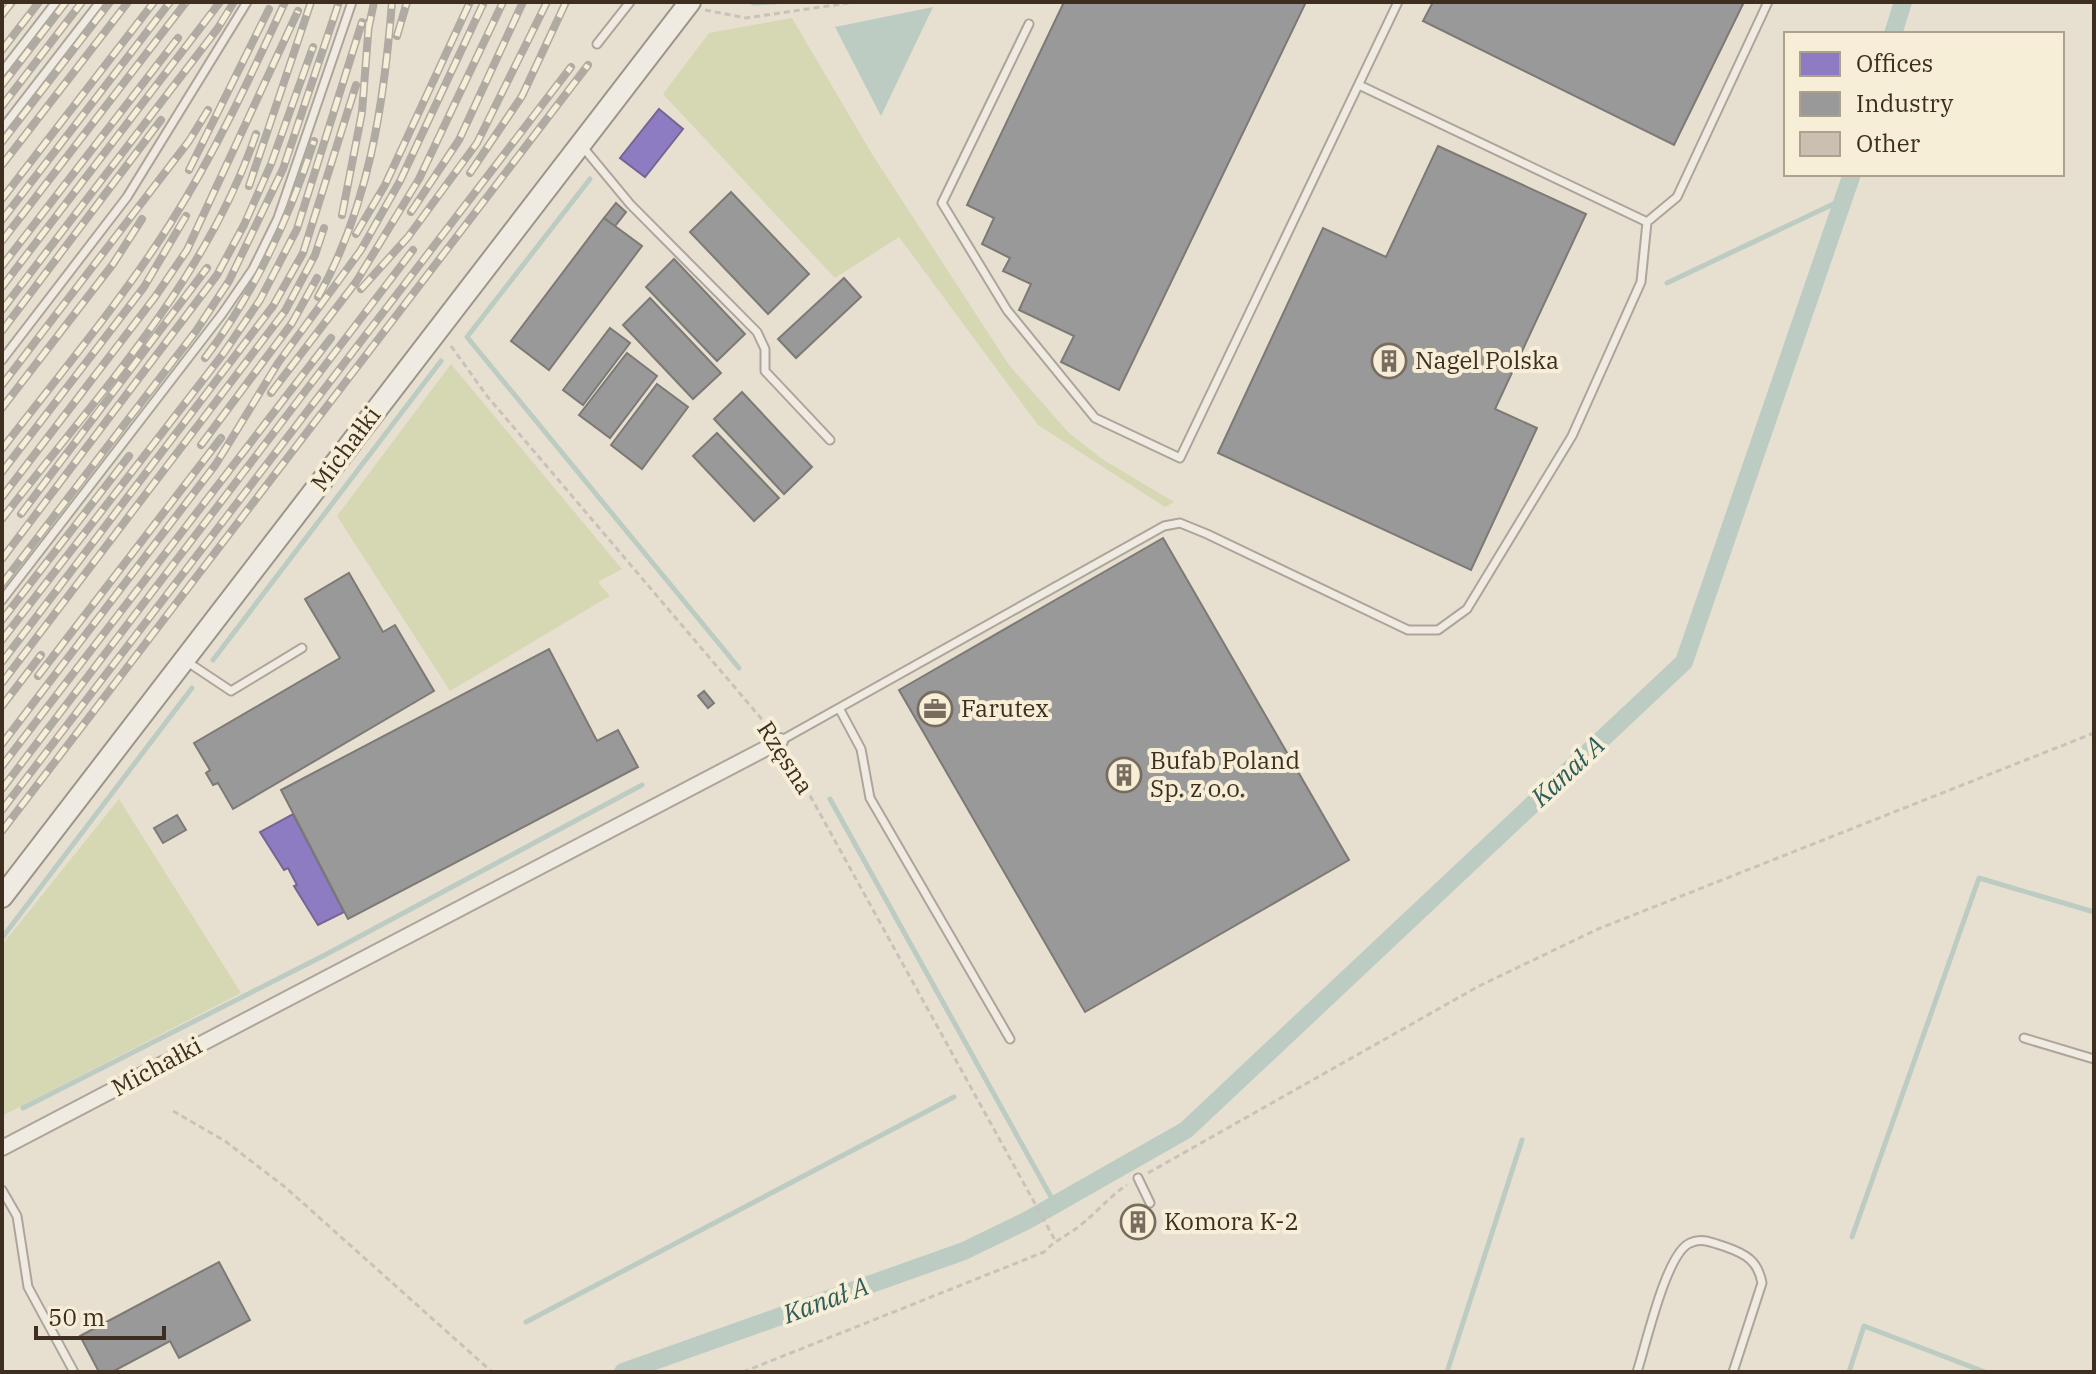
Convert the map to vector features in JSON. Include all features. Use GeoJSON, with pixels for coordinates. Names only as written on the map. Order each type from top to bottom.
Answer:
{"type":"FeatureCollection","features":[{"type":"Feature","properties":{"kind":"street","name":"Michałki"},"geometry":{"type":"LineString","coordinates":[[2,897],[689,3]]}},
{"type":"Feature","properties":{"kind":"street","name":"Michałki"},"geometry":{"type":"LineString","coordinates":[[2,1148],[780,741]]}},
{"type":"Feature","properties":{"kind":"lane"},"geometry":{"type":"LineString","coordinates":[[2,72],[56,2]]}},
{"type":"Feature","properties":{"kind":"lane"},"geometry":{"type":"LineString","coordinates":[[2,129],[100,2]]}},
{"type":"Feature","properties":{"kind":"lane"},"geometry":{"type":"LineString","coordinates":[[2,360],[127,197],[247,2]]}},
{"type":"Feature","properties":{"kind":"lane"},"geometry":{"type":"LineString","coordinates":[[2,600],[222,314],[253,269],[278,218],[352,2]]}},
{"type":"Feature","properties":{"kind":"lane"},"geometry":{"type":"LineString","coordinates":[[597,44],[630,2]]}},
{"type":"Feature","properties":{"kind":"lane"},"geometry":{"type":"LineString","coordinates":[[1029,24],[942,203],[1007,310],[1095,418],[1180,458],[1398,2]]}},
{"type":"Feature","properties":{"kind":"lane"},"geometry":{"type":"LineString","coordinates":[[780,741],[1164,526],[1180,523],[1408,630],[1438,630],[1467,609],[1572,436],[1641,282],[1647,222],[1677,197],[1768,2]]}},
{"type":"Feature","properties":{"kind":"lane"},"geometry":{"type":"LineString","coordinates":[[1359,85],[1647,222]]}},
{"type":"Feature","properties":{"kind":"lane"},"geometry":{"type":"LineString","coordinates":[[580,145],[630,204],[757,332],[765,349],[765,371],[830,440]]}},
{"type":"Feature","properties":{"kind":"lane"},"geometry":{"type":"LineString","coordinates":[[185,659],[231,691],[302,648]]}},
{"type":"Feature","properties":{"kind":"lane"},"geometry":{"type":"LineString","coordinates":[[839,708],[861,749],[870,798],[1010,1039]]}},
{"type":"Feature","properties":{"kind":"lane"},"geometry":{"type":"LineString","coordinates":[[2024,1038],[2094,1059]]}},
{"type":"Feature","properties":{"kind":"lane"},"geometry":{"type":"LineString","coordinates":[[1138,1178],[1150,1203]]}},
{"type":"Feature","properties":{"kind":"lane"},"geometry":{"type":"LineString","coordinates":[[2,1190],[17,1216],[28,1287],[74,1372]]}},
{"type":"Feature","properties":{"kind":"lane"},"geometry":{"type":"LineString","coordinates":[[1637,1372],[1674,1258],[1691,1242],[1703,1240],[1740,1251],[1752,1259],[1760,1270],[1762,1283],[1733,1372]]}},
{"type":"Feature","properties":{"kind":"path"},"geometry":{"type":"LineString","coordinates":[[689,3],[746,18],[855,2]]}},
{"type":"Feature","properties":{"kind":"path","name":"Rzęsna"},"geometry":{"type":"LineString","coordinates":[[436,332],[780,741],[1055,1240]]}},
{"type":"Feature","properties":{"kind":"path"},"geometry":{"type":"LineString","coordinates":[[743,1372],[1044,1252],[1055,1240],[1080,1226],[1109,1197],[1138,1178],[1479,986],[1598,929],[2094,733]]}},
{"type":"Feature","properties":{"kind":"path"},"geometry":{"type":"LineString","coordinates":[[173,1111],[225,1141],[285,1187],[492,1372]]}},
{"type":"Feature","properties":{"kind":"green space"},"geometry":{"type":"Polygon","coordinates":[[[792,18],[872,154],[1009,365],[1069,433],[1102,459],[1174,502],[1165,507],[1038,425],[899,237],[835,278],[663,94],[709,33],[792,18]]]}},
{"type":"Feature","properties":{"kind":"green space"},"geometry":{"type":"Polygon","coordinates":[[[451,364],[622,569],[598,582],[610,596],[450,691],[337,516],[451,364]]]}},
{"type":"Feature","properties":{"kind":"green space"},"geometry":{"type":"Polygon","coordinates":[[[119,799],[241,993],[2,1116],[2,945],[119,799]]]}},
{"type":"Feature","properties":{"kind":"shaded area"},"geometry":{"type":"Polygon","coordinates":[[[933,7],[881,116],[835,27],[933,7]]]}},
{"type":"Feature","properties":{"kind":"building: Offices"},"geometry":{"type":"Polygon","coordinates":[[[659,109],[683,129],[645,177],[620,158],[659,109]]]}},
{"type":"Feature","properties":{"kind":"building: Offices"},"geometry":{"type":"Polygon","coordinates":[[[293,814],[344,912],[318,925],[294,886],[297,885],[288,868],[284,870],[260,832],[293,814]]]}},
{"type":"Feature","properties":{"kind":"building: Industry"},"geometry":{"type":"Polygon","coordinates":[[[1064,2],[1306,2],[1119,390],[1061,362],[1074,336],[1019,310],[1031,284],[1003,271],[1010,258],[982,244],[994,218],[967,205],[1064,2]]]}},
{"type":"Feature","properties":{"kind":"building: Industry"},"geometry":{"type":"Polygon","coordinates":[[[1433,2],[1744,2],[1674,145],[1423,21],[1433,2]]]}},
{"type":"Feature","properties":{"kind":"building: Industry","name":"Nagel Polska"},"geometry":{"type":"Polygon","coordinates":[[[1438,146],[1586,214],[1495,409],[1537,428],[1471,570],[1218,453],[1323,228],[1386,257],[1438,146]]]}},
{"type":"Feature","properties":{"kind":"building: Industry"},"geometry":{"type":"Polygon","coordinates":[[[731,192],[809,274],[768,314],[690,232],[731,192]]]}},
{"type":"Feature","properties":{"kind":"building: Industry"},"geometry":{"type":"Polygon","coordinates":[[[616,203],[626,212],[615,226],[604,218],[616,203]]]}},
{"type":"Feature","properties":{"kind":"building: Industry"},"geometry":{"type":"Polygon","coordinates":[[[604,218],[642,246],[549,370],[511,341],[604,218]]]}},
{"type":"Feature","properties":{"kind":"building: Industry"},"geometry":{"type":"Polygon","coordinates":[[[674,259],[745,334],[717,361],[646,287],[674,259]]]}},
{"type":"Feature","properties":{"kind":"building: Industry"},"geometry":{"type":"Polygon","coordinates":[[[844,278],[861,297],[796,358],[778,339],[844,278]]]}},
{"type":"Feature","properties":{"kind":"building: Industry"},"geometry":{"type":"Polygon","coordinates":[[[650,298],[721,373],[693,399],[623,325],[650,298]]]}},
{"type":"Feature","properties":{"kind":"building: Industry"},"geometry":{"type":"Polygon","coordinates":[[[610,328],[630,343],[583,405],[563,390],[610,328]]]}},
{"type":"Feature","properties":{"kind":"building: Industry"},"geometry":{"type":"Polygon","coordinates":[[[627,353],[657,376],[610,438],[579,415],[627,353]]]}},
{"type":"Feature","properties":{"kind":"building: Industry"},"geometry":{"type":"Polygon","coordinates":[[[657,384],[688,407],[642,469],[611,445],[657,384]]]}},
{"type":"Feature","properties":{"kind":"building: Industry"},"geometry":{"type":"Polygon","coordinates":[[[742,392],[812,467],[784,494],[714,419],[742,392]]]}},
{"type":"Feature","properties":{"kind":"building: Industry"},"geometry":{"type":"Polygon","coordinates":[[[717,433],[779,498],[754,521],[693,456],[717,433]]]}},
{"type":"Feature","properties":{"kind":"building: Industry","name":"Bufab Poland Sp. z o.o."},"geometry":{"type":"Polygon","coordinates":[[[1163,538],[1349,860],[1085,1012],[899,690],[1163,538]]]}},
{"type":"Feature","properties":{"kind":"building: Industry"},"geometry":{"type":"Polygon","coordinates":[[[349,573],[383,632],[395,625],[434,691],[233,809],[218,783],[213,785],[206,773],[210,770],[194,743],[340,658],[305,599],[349,573]]]}},
{"type":"Feature","properties":{"kind":"building: Industry"},"geometry":{"type":"Polygon","coordinates":[[[549,649],[597,741],[618,730],[638,767],[348,919],[281,790],[549,649]]]}},
{"type":"Feature","properties":{"kind":"building: Industry"},"geometry":{"type":"Polygon","coordinates":[[[704,691],[714,703],[708,708],[698,696],[704,691]]]}},
{"type":"Feature","properties":{"kind":"building: Industry"},"geometry":{"type":"Polygon","coordinates":[[[177,815],[186,830],[163,843],[154,828],[177,815]]]}},
{"type":"Feature","properties":{"kind":"building: Industry"},"geometry":{"type":"Polygon","coordinates":[[[219,1262],[250,1320],[179,1358],[170,1341],[112,1372],[99,1372],[80,1336],[219,1262]]]}},
{"type":"Feature","properties":{"kind":"building: Other","name":"Komora K-2"},"geometry":{"type":"Polygon","coordinates":[[[1144,1210],[1152,1225],[1133,1235],[1125,1219],[1144,1210]]]}},
{"type":"Feature","properties":{"kind":"waterway"},"geometry":{"type":"LineString","coordinates":[[753,3],[776,2]]}},
{"type":"Feature","properties":{"kind":"waterway","name":"Kanał A"},"geometry":{"type":"LineString","coordinates":[[1894,32],[1903,2]]}},
{"type":"Feature","properties":{"kind":"waterway","name":"Kanał A"},"geometry":{"type":"LineString","coordinates":[[623,1372],[964,1251],[1026,1221],[1186,1130],[1684,662],[1851,176]]}},
{"type":"Feature","properties":{"kind":"waterway"},"geometry":{"type":"LineString","coordinates":[[590,179],[467,337],[739,668]]}},
{"type":"Feature","properties":{"kind":"waterway"},"geometry":{"type":"LineString","coordinates":[[1667,283],[1844,199]]}},
{"type":"Feature","properties":{"kind":"waterway"},"geometry":{"type":"LineString","coordinates":[[213,660],[441,361]]}},
{"type":"Feature","properties":{"kind":"waterway"},"geometry":{"type":"LineString","coordinates":[[2,938],[192,688]]}},
{"type":"Feature","properties":{"kind":"waterway"},"geometry":{"type":"LineString","coordinates":[[23,1108],[325,955],[642,785]]}},
{"type":"Feature","properties":{"kind":"waterway"},"geometry":{"type":"LineString","coordinates":[[830,799],[1055,1204]]}},
{"type":"Feature","properties":{"kind":"waterway"},"geometry":{"type":"LineString","coordinates":[[1852,1237],[1979,878],[2094,912]]}},
{"type":"Feature","properties":{"kind":"waterway"},"geometry":{"type":"LineString","coordinates":[[526,1322],[954,1097]]}},
{"type":"Feature","properties":{"kind":"waterway"},"geometry":{"type":"LineString","coordinates":[[1447,1372],[1522,1140]]}},
{"type":"Feature","properties":{"kind":"waterway"},"geometry":{"type":"LineString","coordinates":[[1849,1372],[1864,1326],[1985,1372]]}},
{"type":"Feature","properties":{"kind":"railway"},"geometry":{"type":"LineString","coordinates":[[2,15],[12,2]]}},
{"type":"Feature","properties":{"kind":"railway"},"geometry":{"type":"LineString","coordinates":[[2,50],[39,2]]}},
{"type":"Feature","properties":{"kind":"railway"},"geometry":{"type":"LineString","coordinates":[[2,85],[66,2]]}},
{"type":"Feature","properties":{"kind":"railway"},"geometry":{"type":"LineString","coordinates":[[2,106],[82,2]]}},
{"type":"Feature","properties":{"kind":"railway"},"geometry":{"type":"LineString","coordinates":[[2,142],[110,2]]}},
{"type":"Feature","properties":{"kind":"railway"},"geometry":{"type":"LineString","coordinates":[[2,165],[128,2]]}},
{"type":"Feature","properties":{"kind":"railway"},"geometry":{"type":"LineString","coordinates":[[2,199],[154,2]]}},
{"type":"Feature","properties":{"kind":"railway"},"geometry":{"type":"LineString","coordinates":[[2,220],[170,2]]}},
{"type":"Feature","properties":{"kind":"railway"},"geometry":{"type":"LineString","coordinates":[[2,241],[186,2]]}},
{"type":"Feature","properties":{"kind":"railway"},"geometry":{"type":"LineString","coordinates":[[2,287],[220,2]]}},
{"type":"Feature","properties":{"kind":"railway"},"geometry":{"type":"LineString","coordinates":[[2,310],[218,28],[234,2]]}},
{"type":"Feature","properties":{"kind":"railway"},"geometry":{"type":"LineString","coordinates":[[2,449],[110,310],[170,224],[217,143],[285,2]]}},
{"type":"Feature","properties":{"kind":"railway"},"geometry":{"type":"LineString","coordinates":[[249,186],[311,2]]}},
{"type":"Feature","properties":{"kind":"railway"},"geometry":{"type":"LineString","coordinates":[[2,584],[196,331],[229,281],[283,169],[339,2]]}},
{"type":"Feature","properties":{"kind":"railway"},"geometry":{"type":"LineString","coordinates":[[368,31],[374,2]]}},
{"type":"Feature","properties":{"kind":"railway"},"geometry":{"type":"LineString","coordinates":[[318,297],[350,227],[362,191],[379,116],[392,2]]}},
{"type":"Feature","properties":{"kind":"railway"},"geometry":{"type":"LineString","coordinates":[[397,36],[407,2]]}},
{"type":"Feature","properties":{"kind":"railway"},"geometry":{"type":"LineString","coordinates":[[356,234],[385,185],[470,2]]}},
{"type":"Feature","properties":{"kind":"railway"},"geometry":{"type":"LineString","coordinates":[[2,744],[216,464],[278,363],[361,250],[400,181],[484,2]]}},
{"type":"Feature","properties":{"kind":"railway"},"geometry":{"type":"LineString","coordinates":[[271,393],[356,282],[419,179],[503,2]]}},
{"type":"Feature","properties":{"kind":"railway"},"geometry":{"type":"LineString","coordinates":[[411,212],[459,140],[523,2]]}},
{"type":"Feature","properties":{"kind":"railway"},"geometry":{"type":"LineString","coordinates":[[361,289],[408,237],[477,143],[547,2]]}},
{"type":"Feature","properties":{"kind":"railway"},"geometry":{"type":"LineString","coordinates":[[470,173],[522,96],[566,2]]}},
{"type":"Feature","properties":{"kind":"railway"},"geometry":{"type":"LineString","coordinates":[[189,170],[269,9]]}},
{"type":"Feature","properties":{"kind":"railway"},"geometry":{"type":"LineString","coordinates":[[2,497],[155,297],[187,250],[298,11]]}},
{"type":"Feature","properties":{"kind":"railway"},"geometry":{"type":"LineString","coordinates":[[2,640],[223,354],[260,300],[297,229],[362,22]]}},
{"type":"Feature","properties":{"kind":"railway"},"geometry":{"type":"LineString","coordinates":[[342,215],[362,112],[369,22]]}},
{"type":"Feature","properties":{"kind":"railway"},"geometry":{"type":"LineString","coordinates":[[2,266],[178,38]]}},
{"type":"Feature","properties":{"kind":"railway"},"geometry":{"type":"LineString","coordinates":[[2,559],[217,275],[244,225],[271,164],[313,47]]}},
{"type":"Feature","properties":{"kind":"railway"},"geometry":{"type":"LineString","coordinates":[[2,831],[588,65]]}},
{"type":"Feature","properties":{"kind":"railway"},"geometry":{"type":"LineString","coordinates":[[2,810],[571,67]]}},
{"type":"Feature","properties":{"kind":"railway"},"geometry":{"type":"LineString","coordinates":[[2,662],[273,306],[303,253],[356,85]]}},
{"type":"Feature","properties":{"kind":"railway"},"geometry":{"type":"LineString","coordinates":[[2,385],[189,141],[208,110]]}},
{"type":"Feature","properties":{"kind":"railway"},"geometry":{"type":"LineString","coordinates":[[2,331],[161,120]]}},
{"type":"Feature","properties":{"kind":"railway"},"geometry":{"type":"LineString","coordinates":[[2,519],[110,383],[178,289],[235,188],[256,134]]}},
{"type":"Feature","properties":{"kind":"railway"},"geometry":{"type":"LineString","coordinates":[[205,358],[240,307],[269,254],[314,141]]}},
{"type":"Feature","properties":{"kind":"railway"},"geometry":{"type":"LineString","coordinates":[[2,472],[144,287],[186,216]]}},
{"type":"Feature","properties":{"kind":"railway"},"geometry":{"type":"LineString","coordinates":[[2,408],[113,264],[142,219]]}},
{"type":"Feature","properties":{"kind":"railway"},"geometry":{"type":"LineString","coordinates":[[2,683],[285,311],[315,255],[324,228]]}},
{"type":"Feature","properties":{"kind":"railway"},"geometry":{"type":"LineString","coordinates":[[2,789],[413,250]]}},
{"type":"Feature","properties":{"kind":"railway"},"geometry":{"type":"LineString","coordinates":[[21,514],[207,268]]}},
{"type":"Feature","properties":{"kind":"railway"},"geometry":{"type":"LineString","coordinates":[[201,445],[292,323],[317,278]]}},
{"type":"Feature","properties":{"kind":"railway"},"geometry":{"type":"LineString","coordinates":[[2,766],[331,338]]}},
{"type":"Feature","properties":{"kind":"railway"},"geometry":{"type":"LineString","coordinates":[[38,676],[221,438]]}},
{"type":"Feature","properties":{"kind":"railway"},"geometry":{"type":"LineString","coordinates":[[2,620],[129,456]]}},
{"type":"Feature","properties":{"kind":"railway"},"geometry":{"type":"LineString","coordinates":[[2,706],[41,655]]}},
{"type":"Feature","properties":{"kind":"place","name":"Nagel Polska"},"geometry":{"type":"Point","coordinates":[1389,361]}},
{"type":"Feature","properties":{"kind":"place","name":"Farutex"},"geometry":{"type":"Point","coordinates":[935,709]}},
{"type":"Feature","properties":{"kind":"place","name":"Bufab Poland Sp. z o.o."},"geometry":{"type":"Point","coordinates":[1124,775]}},
{"type":"Feature","properties":{"kind":"place","name":"Komora K-2"},"geometry":{"type":"Point","coordinates":[1138,1222]}}]}
